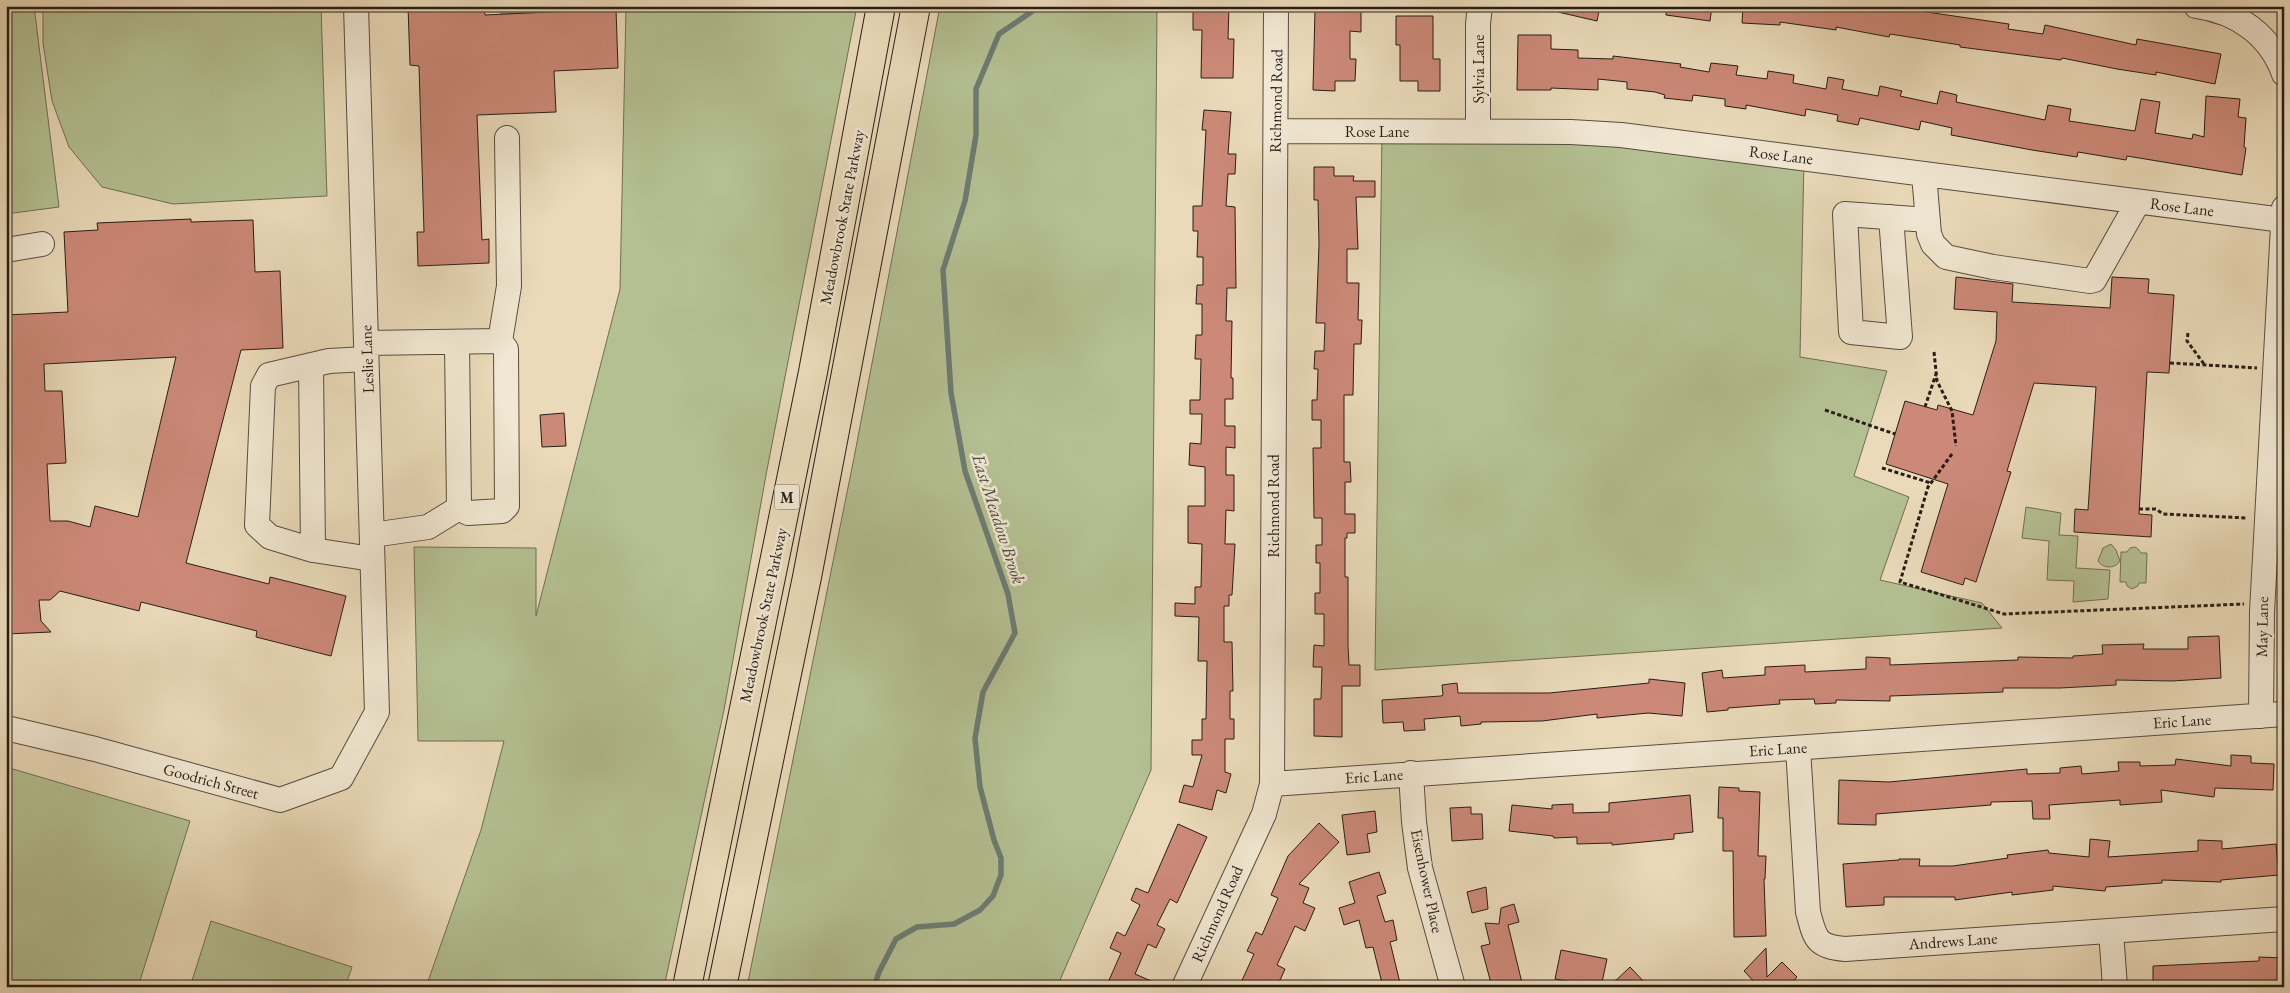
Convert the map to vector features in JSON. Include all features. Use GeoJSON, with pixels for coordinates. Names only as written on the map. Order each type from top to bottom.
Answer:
{"type":"FeatureCollection","features":[{"type":"Feature","properties":{"kind":"highway","name":"Meadowbrook State Parkway"},"geometry":{"type":"LineString","coordinates":[[687,987],[813,372],[881,6]]}},
{"type":"Feature","properties":{"kind":"highway","name":"Meadowbrook State Parkway"},"geometry":{"type":"LineString","coordinates":[[722,987],[807,577],[916,6]]}},
{"type":"Feature","properties":{"kind":"street","name":"Leslie Lane"},"geometry":{"type":"LineString","coordinates":[[356,6],[377,712]]}},
{"type":"Feature","properties":{"kind":"street","name":"Richmond Road"},"geometry":{"type":"LineString","coordinates":[[1184,987],[1264,814],[1272,784],[1276,6]]}},
{"type":"Feature","properties":{"kind":"street","name":"Sylvia Lane"},"geometry":{"type":"LineString","coordinates":[[1478,131],[1478,24],[1480,6]]}},
{"type":"Feature","properties":{"kind":"street"},"geometry":{"type":"LineString","coordinates":[[2196,6],[2217,9],[2244,21],[2267,42],[2282,68]]}},
{"type":"Feature","properties":{"kind":"street","name":"Rose Lane"},"geometry":{"type":"LineString","coordinates":[[1276,131],[1478,131],[1621,135],[2138,202],[2283,214]]}},
{"type":"Feature","properties":{"kind":"street"},"geometry":{"type":"LineString","coordinates":[[459,508],[468,513],[502,511],[507,506],[506,349],[500,341],[509,286],[507,138]]}},
{"type":"Feature","properties":{"kind":"street"},"geometry":{"type":"LineString","coordinates":[[1924,174],[1929,234],[1933,244],[1946,257],[1993,267],[2090,281],[2094,280],[2138,202]]}},
{"type":"Feature","properties":{"kind":"street"},"geometry":{"type":"LineString","coordinates":[[1891,217],[1900,336],[1851,332],[1844,214],[1891,217],[1928,220]]}},
{"type":"Feature","properties":{"kind":"street","name":"May Lane"},"geometry":{"type":"LineString","coordinates":[[2272,715],[2262,612],[2279,390],[2283,214]]}},
{"type":"Feature","properties":{"kind":"street"},"geometry":{"type":"LineString","coordinates":[[6,250],[42,244]]}},
{"type":"Feature","properties":{"kind":"street"},"geometry":{"type":"LineString","coordinates":[[372,559],[313,550],[270,537],[258,525],[262,386],[269,375],[366,351],[457,342],[500,341]]}},
{"type":"Feature","properties":{"kind":"street"},"geometry":{"type":"LineString","coordinates":[[457,342],[459,508]]}},
{"type":"Feature","properties":{"kind":"street"},"geometry":{"type":"LineString","coordinates":[[311,365],[313,550]]}},
{"type":"Feature","properties":{"kind":"street"},"geometry":{"type":"LineString","coordinates":[[372,535],[428,527],[459,508]]}},
{"type":"Feature","properties":{"kind":"street","name":"Goodrich Street"},"geometry":{"type":"LineString","coordinates":[[6,728],[95,749],[280,800],[341,778],[377,712]]}},
{"type":"Feature","properties":{"kind":"street","name":"Eric Lane"},"geometry":{"type":"LineString","coordinates":[[1272,784],[2272,715]]}},
{"type":"Feature","properties":{"kind":"street","name":"Andrews Lane"},"geometry":{"type":"LineString","coordinates":[[1798,748],[1808,912],[1814,936],[1822,944],[1831,948],[2284,918]]}},
{"type":"Feature","properties":{"kind":"street","name":"Eisenhower Place"},"geometry":{"type":"LineString","coordinates":[[1411,773],[1414,822],[1420,868],[1453,987]]}},
{"type":"Feature","properties":{"kind":"street"},"geometry":{"type":"LineString","coordinates":[[2111,930],[2115,987]]}},
{"type":"Feature","properties":{"kind":"path"},"geometry":{"type":"LineString","coordinates":[[2188,333],[2187,341],[2205,365]]}},
{"type":"Feature","properties":{"kind":"path"},"geometry":{"type":"LineString","coordinates":[[1934,352],[1937,381],[1952,411],[1956,446]]}},
{"type":"Feature","properties":{"kind":"path"},"geometry":{"type":"LineString","coordinates":[[2170,363],[2257,368]]}},
{"type":"Feature","properties":{"kind":"path"},"geometry":{"type":"LineString","coordinates":[[1925,407],[1936,372]]}},
{"type":"Feature","properties":{"kind":"path"},"geometry":{"type":"LineString","coordinates":[[1825,410],[1895,434]]}},
{"type":"Feature","properties":{"kind":"path"},"geometry":{"type":"LineString","coordinates":[[1952,454],[1928,487],[1900,582],[2004,614],[2250,604]]}},
{"type":"Feature","properties":{"kind":"path"},"geometry":{"type":"LineString","coordinates":[[1882,468],[1931,483]]}},
{"type":"Feature","properties":{"kind":"path"},"geometry":{"type":"LineString","coordinates":[[2139,509],[2156,509],[2163,514],[2252,518]]}},
{"type":"Feature","properties":{"kind":"green space"},"geometry":{"type":"Polygon","coordinates":[[[6,6],[34,6],[59,207],[6,214],[6,6]]]}},
{"type":"Feature","properties":{"kind":"green space"},"geometry":{"type":"Polygon","coordinates":[[[43,6],[321,6],[327,196],[173,204],[102,187],[69,147],[52,101],[43,43],[43,6]]]}},
{"type":"Feature","properties":{"kind":"green space"},"geometry":{"type":"Polygon","coordinates":[[[500,6],[857,6],[766,475],[724,710],[664,987],[426,987],[481,830],[504,741],[418,741],[414,547],[536,548],[536,616],[620,289],[626,8],[501,14],[500,6]]]}},
{"type":"Feature","properties":{"kind":"green space"},"geometry":{"type":"Polygon","coordinates":[[[940,6],[1157,6],[1151,770],[1057,987],[747,987],[854,458],[940,6]]]}},
{"type":"Feature","properties":{"kind":"green space"},"geometry":{"type":"Polygon","coordinates":[[[1478,131],[1804,158],[1800,357],[1887,371],[1854,476],[1909,497],[1880,580],[1982,603],[2002,628],[1375,670],[1382,132],[1478,131]]]}},
{"type":"Feature","properties":{"kind":"green space"},"geometry":{"type":"Polygon","coordinates":[[[2026,507],[2061,513],[2059,535],[2078,536],[2076,568],[2110,570],[2108,599],[2073,602],[2074,581],[2047,580],[2049,541],[2022,538],[2026,507]]]}},
{"type":"Feature","properties":{"kind":"green space"},"geometry":{"type":"Polygon","coordinates":[[[2111,544],[2116,550],[2120,561],[2115,566],[2106,567],[2098,561],[2103,548],[2111,544]]]}},
{"type":"Feature","properties":{"kind":"green space"},"geometry":{"type":"Polygon","coordinates":[[[2135,547],[2141,553],[2147,553],[2146,583],[2139,583],[2138,586],[2132,589],[2127,586],[2126,582],[2120,582],[2121,552],[2127,552],[2130,548],[2135,547]]]}},
{"type":"Feature","properties":{"kind":"green space"},"geometry":{"type":"Polygon","coordinates":[[[6,767],[190,821],[138,987],[6,987],[6,767]]]}},
{"type":"Feature","properties":{"kind":"green space"},"geometry":{"type":"Polygon","coordinates":[[[211,921],[352,967],[345,987],[190,987],[211,921]]]}},
{"type":"Feature","properties":{"kind":"building"},"geometry":{"type":"Polygon","coordinates":[[[408,6],[484,6],[485,15],[616,9],[618,68],[554,71],[556,112],[477,115],[482,240],[489,239],[489,263],[418,266],[417,232],[424,232],[419,66],[410,65],[408,6]]]}},
{"type":"Feature","properties":{"kind":"building"},"geometry":{"type":"Polygon","coordinates":[[[1193,6],[1229,6],[1228,39],[1234,39],[1233,78],[1201,78],[1202,30],[1193,30],[1193,6]]]}},
{"type":"Feature","properties":{"kind":"building"},"geometry":{"type":"Polygon","coordinates":[[[1559,6],[1600,6],[1597,21],[1558,12],[1559,6]]]}},
{"type":"Feature","properties":{"kind":"building"},"geometry":{"type":"Polygon","coordinates":[[[1666,6],[1712,6],[1710,21],[1666,15],[1666,6]]]}},
{"type":"Feature","properties":{"kind":"building"},"geometry":{"type":"Polygon","coordinates":[[[1743,6],[1885,6],[2009,24],[2008,29],[2043,34],[2045,25],[2136,45],[2137,39],[2221,54],[2215,84],[2156,72],[2156,75],[2062,58],[2061,60],[1960,47],[1960,45],[1890,34],[1889,37],[1836,27],[1836,30],[1780,22],[1780,25],[1742,23],[1743,6]]]}},
{"type":"Feature","properties":{"kind":"building"},"geometry":{"type":"Polygon","coordinates":[[[1315,10],[1361,11],[1361,32],[1350,31],[1350,59],[1356,59],[1355,81],[1335,81],[1335,91],[1313,90],[1315,10]]]}},
{"type":"Feature","properties":{"kind":"building"},"geometry":{"type":"Polygon","coordinates":[[[1396,16],[1433,16],[1433,59],[1440,59],[1440,91],[1418,91],[1418,81],[1400,81],[1400,45],[1396,45],[1396,16]]]}},
{"type":"Feature","properties":{"kind":"building"},"geometry":{"type":"Polygon","coordinates":[[[1518,35],[1551,35],[1551,49],[1578,50],[1578,58],[1613,59],[1613,56],[1681,64],[1680,67],[1709,72],[1711,63],[1738,66],[1736,75],[1767,79],[1768,71],[1794,75],[1793,83],[1826,89],[1828,77],[1844,80],[1842,89],[1878,96],[1880,86],[1902,91],[1900,96],[1937,104],[1940,91],[1957,95],[1956,102],[2045,120],[2048,105],[2071,109],[2069,121],[2135,131],[2141,99],[2160,102],[2155,133],[2192,139],[2193,134],[2204,137],[2206,96],[2240,99],[2238,117],[2246,118],[2244,147],[2246,148],[2242,175],[2127,156],[2126,160],[2078,152],[2077,157],[2032,150],[1951,135],[1952,128],[1921,121],[1919,130],[1860,118],[1858,125],[1837,121],[1838,115],[1806,109],[1805,116],[1746,105],[1746,109],[1725,106],[1725,99],[1693,95],[1692,101],[1664,98],[1665,95],[1655,92],[1627,89],[1627,82],[1598,79],[1598,90],[1551,88],[1551,90],[1517,90],[1518,35]]]}},
{"type":"Feature","properties":{"kind":"building"},"geometry":{"type":"Polygon","coordinates":[[[1204,110],[1231,112],[1228,154],[1236,154],[1235,174],[1228,174],[1226,206],[1235,207],[1236,288],[1227,288],[1226,321],[1232,321],[1231,378],[1233,378],[1233,399],[1225,399],[1225,426],[1235,426],[1235,448],[1226,447],[1226,475],[1234,475],[1234,511],[1226,510],[1225,544],[1235,544],[1232,595],[1229,595],[1229,606],[1224,606],[1224,642],[1232,642],[1233,691],[1230,691],[1230,719],[1234,719],[1234,739],[1225,739],[1225,772],[1231,774],[1226,793],[1217,790],[1212,810],[1179,802],[1184,785],[1193,787],[1202,755],[1192,755],[1192,740],[1202,740],[1202,719],[1206,719],[1207,661],[1198,661],[1199,617],[1175,616],[1175,603],[1195,604],[1195,587],[1201,587],[1202,544],[1188,543],[1188,506],[1205,506],[1205,467],[1189,465],[1190,443],[1201,444],[1202,414],[1190,414],[1190,400],[1200,400],[1201,359],[1195,359],[1196,335],[1202,335],[1202,304],[1196,304],[1197,285],[1203,285],[1203,257],[1197,257],[1198,231],[1193,231],[1193,206],[1202,206],[1206,130],[1202,130],[1204,110]]]}},
{"type":"Feature","properties":{"kind":"building"},"geometry":{"type":"Polygon","coordinates":[[[1314,167],[1334,167],[1334,176],[1354,176],[1353,181],[1375,181],[1375,197],[1356,197],[1358,249],[1347,249],[1347,283],[1359,283],[1358,320],[1362,320],[1361,344],[1354,344],[1353,395],[1344,395],[1344,462],[1350,462],[1351,482],[1345,482],[1345,514],[1355,514],[1355,533],[1347,533],[1347,538],[1345,538],[1345,577],[1348,577],[1349,665],[1360,665],[1360,686],[1342,686],[1342,737],[1314,736],[1314,699],[1321,699],[1322,667],[1313,667],[1314,645],[1324,646],[1324,614],[1315,614],[1315,593],[1320,593],[1320,563],[1316,563],[1316,545],[1322,545],[1322,518],[1314,518],[1313,448],[1321,448],[1321,420],[1312,420],[1312,400],[1317,400],[1318,369],[1314,369],[1315,351],[1324,351],[1325,323],[1316,323],[1319,245],[1318,200],[1314,200],[1314,167]]]}},
{"type":"Feature","properties":{"kind":"building"},"geometry":{"type":"Polygon","coordinates":[[[191,219],[191,222],[253,220],[255,272],[280,271],[283,348],[241,350],[186,563],[269,584],[270,577],[346,596],[331,656],[256,637],[257,631],[141,602],[139,611],[60,591],[50,600],[39,600],[41,621],[51,632],[6,634],[6,315],[68,312],[64,232],[98,230],[97,223],[191,219]],[[176,357],[44,364],[45,391],[62,391],[66,463],[47,464],[50,521],[68,521],[90,527],[95,506],[138,517],[176,357]]]}},
{"type":"Feature","properties":{"kind":"building"},"geometry":{"type":"Polygon","coordinates":[[[1956,277],[2013,284],[2012,302],[2110,308],[2112,277],[2149,279],[2148,293],[2174,295],[2169,373],[2147,372],[2139,514],[2152,515],[2151,537],[2074,532],[2075,509],[2088,510],[2096,387],[2034,383],[2007,471],[2011,472],[1976,582],[1965,578],[1963,585],[1921,572],[1948,484],[1886,464],[1905,401],[1937,410],[1938,405],[1973,415],[1996,341],[1997,312],[1954,309],[1956,277]]]}},
{"type":"Feature","properties":{"kind":"building"},"geometry":{"type":"Polygon","coordinates":[[[564,413],[566,446],[542,447],[540,415],[564,413]]]}},
{"type":"Feature","properties":{"kind":"building"},"geometry":{"type":"Polygon","coordinates":[[[2219,636],[2221,678],[2172,681],[2116,680],[2116,685],[2060,688],[2003,688],[2003,692],[1890,696],[1890,701],[1836,700],[1836,703],[1815,704],[1814,699],[1779,700],[1780,704],[1728,708],[1728,710],[1707,712],[1702,673],[1722,670],[1723,678],[1765,675],[1765,667],[1805,665],[1805,672],[1866,669],[1866,657],[1890,658],[1890,665],[2018,660],[2018,657],[2073,658],[2073,656],[2103,654],[2102,645],[2144,644],[2143,649],[2188,649],[2188,637],[2219,636]]]}},
{"type":"Feature","properties":{"kind":"building"},"geometry":{"type":"Polygon","coordinates":[[[1649,679],[1685,683],[1682,716],[1648,713],[1597,718],[1597,714],[1542,721],[1481,722],[1481,724],[1461,726],[1460,716],[1424,719],[1425,730],[1404,731],[1403,722],[1383,723],[1382,700],[1441,696],[1443,695],[1442,685],[1457,683],[1458,693],[1549,693],[1649,683],[1649,679]]]}},
{"type":"Feature","properties":{"kind":"building"},"geometry":{"type":"Polygon","coordinates":[[[2231,755],[2251,756],[2251,763],[2274,764],[2273,790],[2215,788],[2214,797],[2161,790],[2162,802],[2120,805],[2120,800],[2049,805],[2050,819],[2033,819],[2032,801],[1991,802],[1991,805],[1876,814],[1876,825],[1838,824],[1839,780],[1889,782],[2027,769],[2027,774],[2060,773],[2060,768],[2081,766],[2082,774],[2119,771],[2118,762],[2140,762],[2140,766],[2175,765],[2176,759],[2231,766],[2231,755]]]}},
{"type":"Feature","properties":{"kind":"building"},"geometry":{"type":"Polygon","coordinates":[[[1719,787],[1739,788],[1739,791],[1760,792],[1758,856],[1766,856],[1764,879],[1766,936],[1734,937],[1733,851],[1723,851],[1723,818],[1718,818],[1719,787]]]}},
{"type":"Feature","properties":{"kind":"building"},"geometry":{"type":"Polygon","coordinates":[[[1690,795],[1693,832],[1674,834],[1674,839],[1612,845],[1612,843],[1577,844],[1577,837],[1554,838],[1553,836],[1509,831],[1512,805],[1552,809],[1552,805],[1573,804],[1573,813],[1609,812],[1609,803],[1690,795]]]}},
{"type":"Feature","properties":{"kind":"building"},"geometry":{"type":"Polygon","coordinates":[[[1471,807],[1471,814],[1482,814],[1483,839],[1452,841],[1450,808],[1471,807]]]}},
{"type":"Feature","properties":{"kind":"building"},"geometry":{"type":"Polygon","coordinates":[[[1375,811],[1377,832],[1367,834],[1370,852],[1347,855],[1342,815],[1375,811]]]}},
{"type":"Feature","properties":{"kind":"building"},"geometry":{"type":"Polygon","coordinates":[[[1319,823],[1339,842],[1299,884],[1309,888],[1303,903],[1315,908],[1305,931],[1295,926],[1277,965],[1285,969],[1277,987],[1239,987],[1254,954],[1247,951],[1256,932],[1262,935],[1278,898],[1271,895],[1288,856],[1319,823]]]}},
{"type":"Feature","properties":{"kind":"building"},"geometry":{"type":"Polygon","coordinates":[[[1178,824],[1207,837],[1177,903],[1170,899],[1157,925],[1165,929],[1156,948],[1148,944],[1135,974],[1165,987],[1106,987],[1121,953],[1110,948],[1117,932],[1125,936],[1140,905],[1131,900],[1136,888],[1148,893],[1178,824]]]}},
{"type":"Feature","properties":{"kind":"building"},"geometry":{"type":"Polygon","coordinates":[[[2090,839],[2110,841],[2108,857],[2198,851],[2198,840],[2222,841],[2222,849],[2276,844],[2279,875],[2221,880],[2221,882],[2162,880],[2162,883],[2106,887],[2105,891],[2053,886],[2053,890],[2012,895],[2012,892],[1955,900],[1955,897],[1884,897],[1884,905],[1846,907],[1843,864],[1920,859],[1919,866],[1953,866],[2008,858],[2007,855],[2048,850],[2049,853],[2089,857],[2090,839]]]}},
{"type":"Feature","properties":{"kind":"building"},"geometry":{"type":"Polygon","coordinates":[[[1379,872],[1386,893],[1377,896],[1385,922],[1393,920],[1397,940],[1390,942],[1401,987],[1383,987],[1373,947],[1366,948],[1359,920],[1344,925],[1339,908],[1355,903],[1349,882],[1379,872]]]}},
{"type":"Feature","properties":{"kind":"building"},"geometry":{"type":"Polygon","coordinates":[[[1486,887],[1488,909],[1472,913],[1467,892],[1486,887]]]}},
{"type":"Feature","properties":{"kind":"building"},"geometry":{"type":"Polygon","coordinates":[[[1514,904],[1519,922],[1508,925],[1523,987],[1492,987],[1481,946],[1490,944],[1485,923],[1499,924],[1501,908],[1514,904]]]}},
{"type":"Feature","properties":{"kind":"building"},"geometry":{"type":"Polygon","coordinates":[[[1766,948],[1767,977],[1782,962],[1797,977],[1788,987],[1759,987],[1744,971],[1766,948]]]}},
{"type":"Feature","properties":{"kind":"building"},"geometry":{"type":"Polygon","coordinates":[[[1561,950],[1607,959],[1601,987],[1555,979],[1561,950]]]}},
{"type":"Feature","properties":{"kind":"building"},"geometry":{"type":"Polygon","coordinates":[[[2259,957],[2284,958],[2284,987],[2153,987],[2153,966],[2259,961],[2259,957]]]}},
{"type":"Feature","properties":{"kind":"building"},"geometry":{"type":"Polygon","coordinates":[[[1630,967],[1649,987],[1609,987],[1630,967]]]}},
{"type":"Feature","properties":{"kind":"waterway","name":"East Meadow Brook"},"geometry":{"type":"LineString","coordinates":[[874,987],[879,972],[896,939],[917,927],[954,924],[980,910],[993,896],[1001,875],[1001,858],[994,840],[980,787],[975,738],[983,692],[1015,633],[1008,594],[965,471],[951,393],[943,270],[965,201],[976,135],[976,89],[999,34],[1040,6]]}}]}
